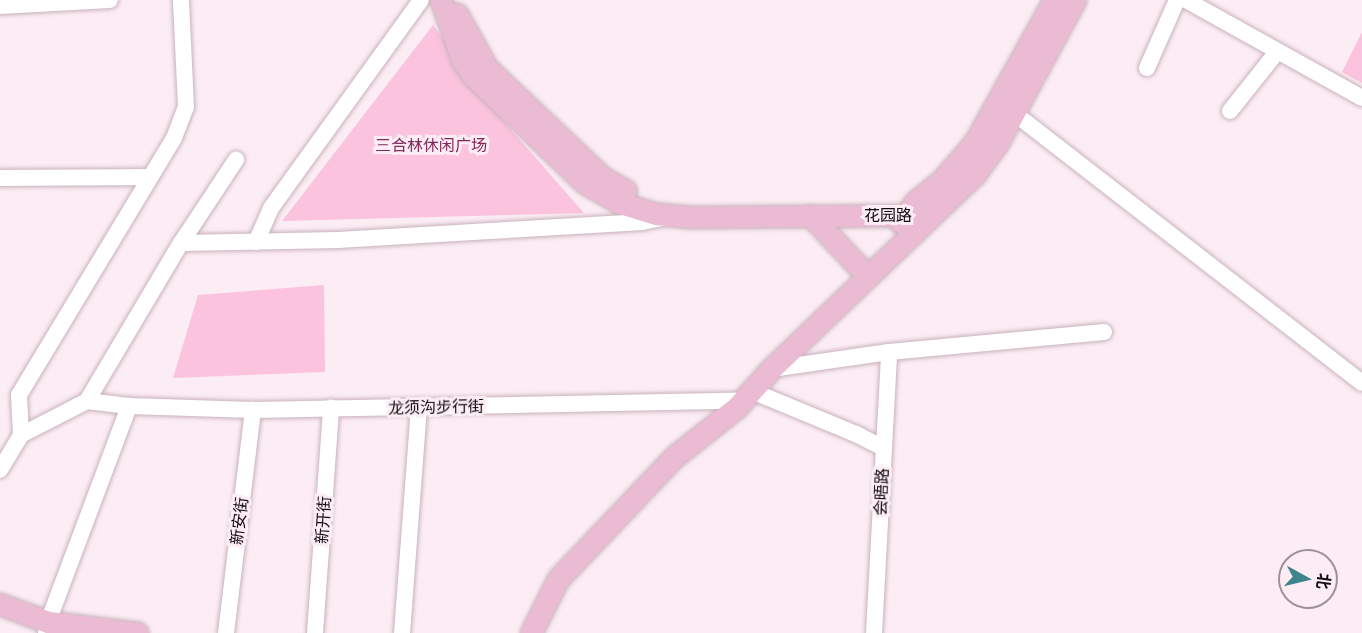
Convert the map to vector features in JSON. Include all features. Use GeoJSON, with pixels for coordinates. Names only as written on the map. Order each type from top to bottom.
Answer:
{"type":"FeatureCollection","features":[{"type":"Feature","properties":{"kind":"main road","name":"花园路"},"geometry":{"type":"LineString","coordinates":[[441,0],[462,60],[474,77],[585,183],[620,203],[673,216],[918,211]]}},
{"type":"Feature","properties":{"kind":"main road","name":"花园路"},"geometry":{"type":"LineString","coordinates":[[452,0],[469,40],[487,68],[603,178],[634,196],[690,206],[918,211]]}},
{"type":"Feature","properties":{"kind":"main road"},"geometry":{"type":"LineString","coordinates":[[515,633],[558,579],[674,458],[747,396],[788,351],[850,291],[975,142],[1054,0]]}},
{"type":"Feature","properties":{"kind":"main road"},"geometry":{"type":"LineString","coordinates":[[788,351],[796,328],[858,266],[918,211],[975,174],[1014,113],[1075,0]]}},
{"type":"Feature","properties":{"kind":"main road"},"geometry":{"type":"LineString","coordinates":[[810,215],[858,266]]}},
{"type":"Feature","properties":{"kind":"main road"},"geometry":{"type":"LineString","coordinates":[[531,633],[558,579]]}},
{"type":"Feature","properties":{"kind":"main road"},"geometry":{"type":"LineString","coordinates":[[0,604],[47,628],[137,633]]}},
{"type":"Feature","properties":{"kind":"street"},"geometry":{"type":"LineString","coordinates":[[0,6],[110,0]]}},
{"type":"Feature","properties":{"kind":"street"},"geometry":{"type":"LineString","coordinates":[[21,435],[19,394],[174,138],[186,107],[181,0]]}},
{"type":"Feature","properties":{"kind":"street"},"geometry":{"type":"LineString","coordinates":[[256,242],[271,208],[421,0]]}},
{"type":"Feature","properties":{"kind":"street"},"geometry":{"type":"LineString","coordinates":[[1147,68],[1177,0]]}},
{"type":"Feature","properties":{"kind":"street"},"geometry":{"type":"LineString","coordinates":[[1186,0],[1362,98]]}},
{"type":"Feature","properties":{"kind":"street"},"geometry":{"type":"LineString","coordinates":[[1230,111],[1246,94],[1277,52]]}},
{"type":"Feature","properties":{"kind":"street"},"geometry":{"type":"LineString","coordinates":[[1014,113],[1362,383]]}},
{"type":"Feature","properties":{"kind":"street"},"geometry":{"type":"LineString","coordinates":[[0,470],[21,435],[87,401],[181,243],[236,160]]}},
{"type":"Feature","properties":{"kind":"street"},"geometry":{"type":"LineString","coordinates":[[0,178],[150,177]]}},
{"type":"Feature","properties":{"kind":"street"},"geometry":{"type":"LineString","coordinates":[[181,243],[338,240],[630,223],[673,216]]}},
{"type":"Feature","properties":{"kind":"street"},"geometry":{"type":"LineString","coordinates":[[771,369],[889,352],[1104,332]]}},
{"type":"Feature","properties":{"kind":"street","name":"会晤路"},"geometry":{"type":"LineString","coordinates":[[874,633],[889,352]]}},
{"type":"Feature","properties":{"kind":"street"},"geometry":{"type":"LineString","coordinates":[[747,396],[883,448]]}},
{"type":"Feature","properties":{"kind":"street","name":"龙须沟步行街"},"geometry":{"type":"LineString","coordinates":[[87,401],[129,406],[253,410],[747,396]]}},
{"type":"Feature","properties":{"kind":"street"},"geometry":{"type":"LineString","coordinates":[[47,628],[129,406]]}},
{"type":"Feature","properties":{"kind":"street"},"geometry":{"type":"LineString","coordinates":[[402,633],[419,407]]}},
{"type":"Feature","properties":{"kind":"street","name":"新开街"},"geometry":{"type":"LineString","coordinates":[[315,633],[331,408]]}},
{"type":"Feature","properties":{"kind":"street","name":"新安街"},"geometry":{"type":"LineString","coordinates":[[226,633],[253,410]]}},
{"type":"Feature","properties":{"kind":"green space","name":"三合林休闲广场"},"geometry":{"type":"Polygon","coordinates":[[[433,25],[500,117],[584,213],[282,221],[433,25]]]}},
{"type":"Feature","properties":{"kind":"green space"},"geometry":{"type":"Polygon","coordinates":[[[1362,32],[1362,83],[1342,72],[1362,32]]]}},
{"type":"Feature","properties":{"kind":"green space"},"geometry":{"type":"Polygon","coordinates":[[[324,285],[325,372],[173,378],[198,295],[324,285]]]}}]}
